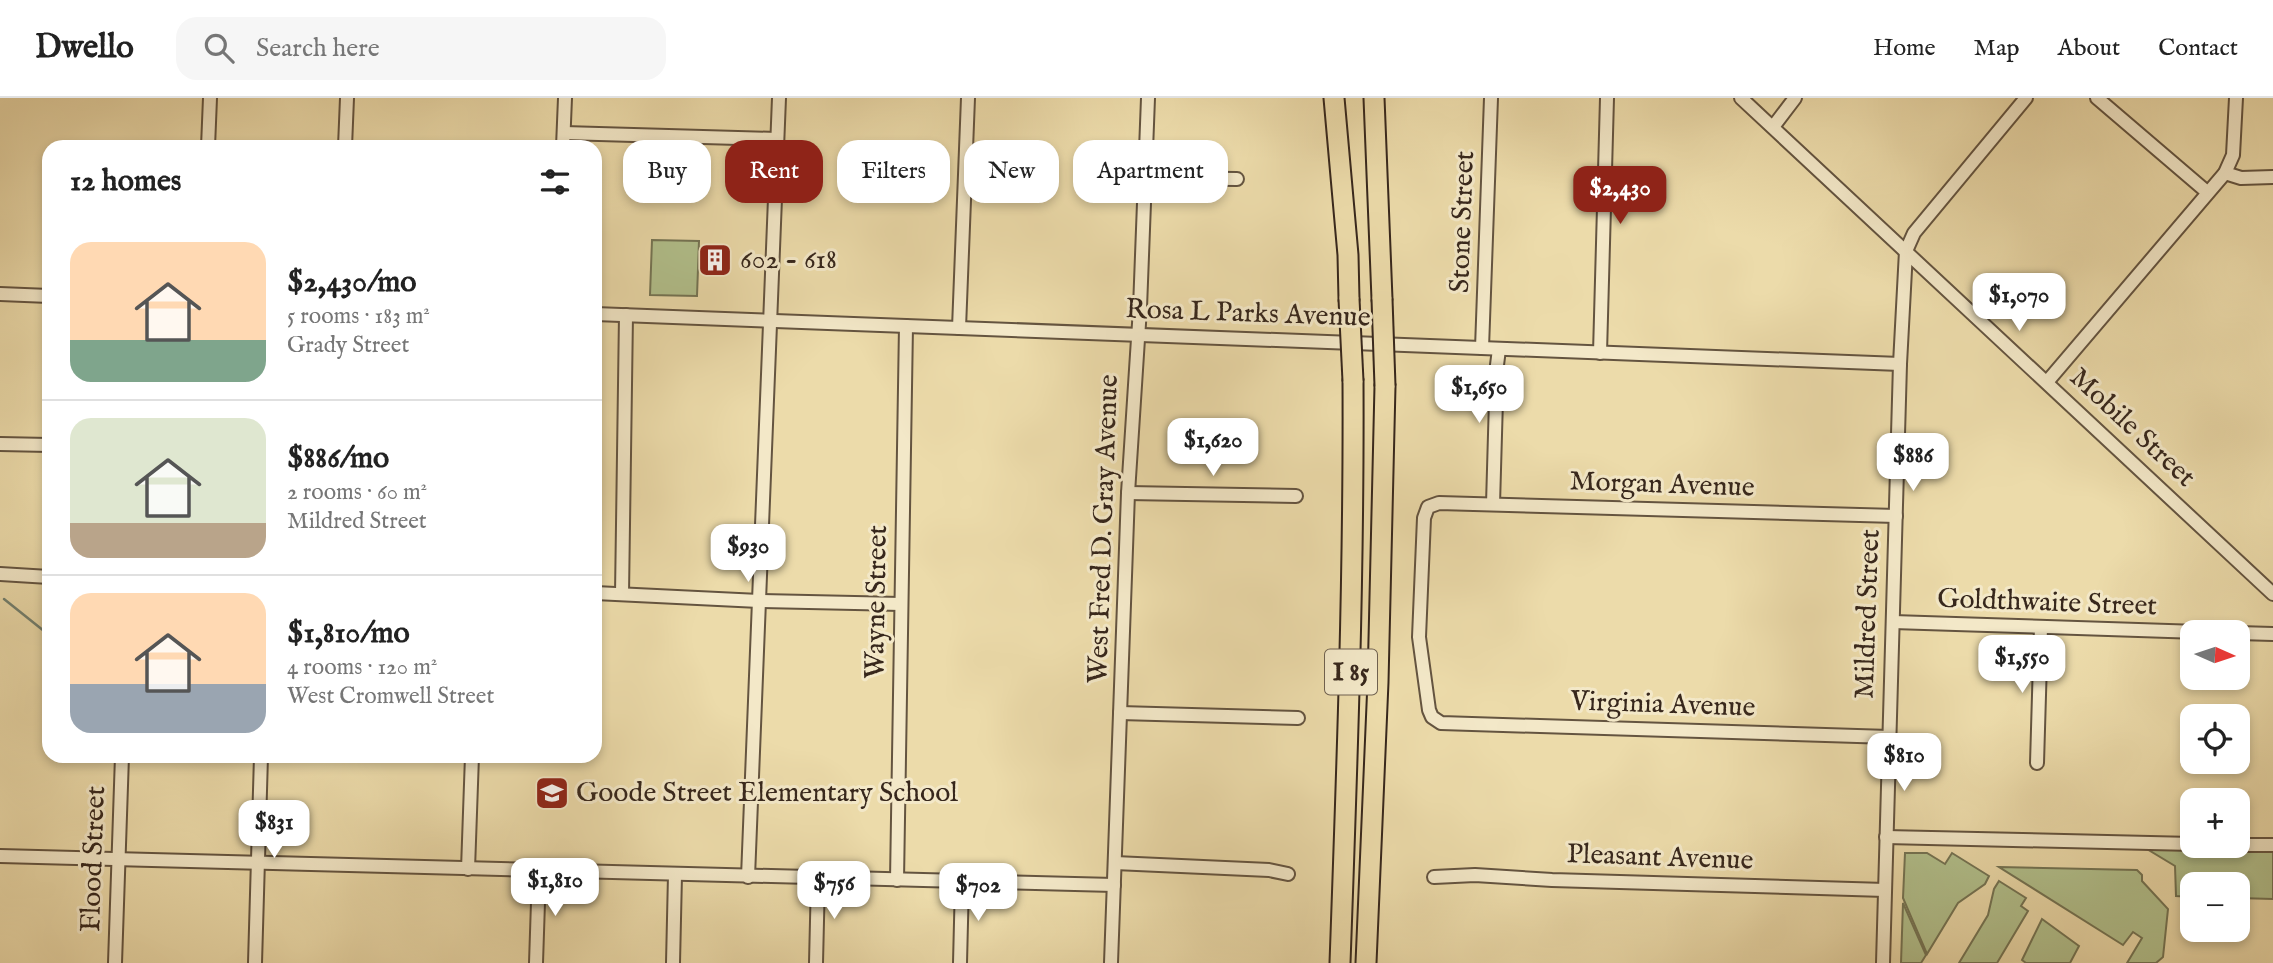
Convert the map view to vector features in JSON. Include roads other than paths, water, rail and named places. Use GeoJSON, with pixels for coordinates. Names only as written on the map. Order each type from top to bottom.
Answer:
{"type":"FeatureCollection","features":[{"type":"Feature","properties":{"kind":"highway","name":"I 85"},"geometry":{"type":"LineString","coordinates":[[1334,98],[1348,255],[1353,381],[1350,695],[1340,963]]}},
{"type":"Feature","properties":{"kind":"highway","name":"I 85"},"geometry":{"type":"LineString","coordinates":[[1366,963],[1382,578],[1385,386],[1374,98]]}},
{"type":"Feature","properties":{"kind":"highway"},"geometry":{"type":"LineString","coordinates":[[1378,177],[1384,98]]}},
{"type":"Feature","properties":{"kind":"street"},"geometry":{"type":"LineString","coordinates":[[208,140],[209,98]]}},
{"type":"Feature","properties":{"kind":"street"},"geometry":{"type":"LineString","coordinates":[[345,140],[347,98]]}},
{"type":"Feature","properties":{"kind":"street"},"geometry":{"type":"LineString","coordinates":[[564,140],[565,98]]}},
{"type":"Feature","properties":{"kind":"street"},"geometry":{"type":"LineString","coordinates":[[748,877],[779,98]]}},
{"type":"Feature","properties":{"kind":"street"},"geometry":{"type":"LineString","coordinates":[[960,328],[968,98]]}},
{"type":"Feature","properties":{"kind":"street","name":"West Fred D. Gray Avenue"},"geometry":{"type":"LineString","coordinates":[[1146,140],[1148,98]]}},
{"type":"Feature","properties":{"kind":"street","name":"Stone Street"},"geometry":{"type":"LineString","coordinates":[[1482,348],[1491,98]]}},
{"type":"Feature","properties":{"kind":"street"},"geometry":{"type":"LineString","coordinates":[[1600,354],[1607,98]]}},
{"type":"Feature","properties":{"kind":"street","name":"Mobile Street"},"geometry":{"type":"LineString","coordinates":[[1741,98],[2273,594]]}},
{"type":"Feature","properties":{"kind":"street"},"geometry":{"type":"LineString","coordinates":[[1773,127],[1795,98]]}},
{"type":"Feature","properties":{"kind":"street","name":"Mildred Street"},"geometry":{"type":"LineString","coordinates":[[1882,963],[1900,364],[1906,251],[1914,233],[2026,98]]}},
{"type":"Feature","properties":{"kind":"street"},"geometry":{"type":"LineString","coordinates":[[2097,98],[2207,192]]}},
{"type":"Feature","properties":{"kind":"street"},"geometry":{"type":"LineString","coordinates":[[2047,382],[2225,173],[2233,155],[2236,98]]}},
{"type":"Feature","properties":{"kind":"street"},"geometry":{"type":"LineString","coordinates":[[564,133],[777,139]]}},
{"type":"Feature","properties":{"kind":"street"},"geometry":{"type":"LineString","coordinates":[[2225,173],[2241,178],[2273,177]]}},
{"type":"Feature","properties":{"kind":"street"},"geometry":{"type":"LineString","coordinates":[[1228,179],[1237,179]]}},
{"type":"Feature","properties":{"kind":"street","name":"West Fred D. Gray Avenue"},"geometry":{"type":"LineString","coordinates":[[1111,963],[1128,493],[1144,203]]}},
{"type":"Feature","properties":{"kind":"street"},"geometry":{"type":"LineString","coordinates":[[0,294],[42,296]]}},
{"type":"Feature","properties":{"kind":"street","name":"Rosa L Parks Avenue"},"geometry":{"type":"LineString","coordinates":[[602,314],[1900,364]]}},
{"type":"Feature","properties":{"kind":"street"},"geometry":{"type":"LineString","coordinates":[[622,594],[626,315]]}},
{"type":"Feature","properties":{"kind":"street","name":"Wayne Street"},"geometry":{"type":"LineString","coordinates":[[897,880],[906,326]]}},
{"type":"Feature","properties":{"kind":"street"},"geometry":{"type":"LineString","coordinates":[[1493,504],[1499,349]]}},
{"type":"Feature","properties":{"kind":"street"},"geometry":{"type":"LineString","coordinates":[[0,444],[42,445]]}},
{"type":"Feature","properties":{"kind":"street"},"geometry":{"type":"LineString","coordinates":[[1128,493],[1296,496]]}},
{"type":"Feature","properties":{"kind":"street","name":"Morgan Avenue"},"geometry":{"type":"LineString","coordinates":[[1435,720],[1429,710],[1419,637],[1424,518],[1428,507],[1439,503],[1493,504],[1896,516]]}},
{"type":"Feature","properties":{"kind":"street"},"geometry":{"type":"LineString","coordinates":[[0,574],[42,577]]}},
{"type":"Feature","properties":{"kind":"street"},"geometry":{"type":"LineString","coordinates":[[602,593],[901,604]]}},
{"type":"Feature","properties":{"kind":"street","name":"Goldthwaite Street"},"geometry":{"type":"LineString","coordinates":[[1893,622],[2180,631]]}},
{"type":"Feature","properties":{"kind":"street"},"geometry":{"type":"LineString","coordinates":[[2037,763],[2042,627]]}},
{"type":"Feature","properties":{"kind":"street"},"geometry":{"type":"LineString","coordinates":[[2250,633],[2273,634]]}},
{"type":"Feature","properties":{"kind":"street"},"geometry":{"type":"LineString","coordinates":[[1120,713],[1298,718]]}},
{"type":"Feature","properties":{"kind":"street","name":"Virginia Avenue"},"geometry":{"type":"LineString","coordinates":[[1435,720],[1441,723],[1889,737]]}},
{"type":"Feature","properties":{"kind":"street","name":"Flood Street"},"geometry":{"type":"LineString","coordinates":[[115,963],[122,763]]}},
{"type":"Feature","properties":{"kind":"street"},"geometry":{"type":"LineString","coordinates":[[255,963],[261,763]]}},
{"type":"Feature","properties":{"kind":"street"},"geometry":{"type":"LineString","coordinates":[[468,869],[472,763]]}},
{"type":"Feature","properties":{"kind":"street"},"geometry":{"type":"LineString","coordinates":[[1886,837],[2180,844]]}},
{"type":"Feature","properties":{"kind":"street"},"geometry":{"type":"LineString","coordinates":[[2250,845],[2273,845]]}},
{"type":"Feature","properties":{"kind":"street"},"geometry":{"type":"LineString","coordinates":[[0,856],[675,876],[1114,885]]}},
{"type":"Feature","properties":{"kind":"street"},"geometry":{"type":"LineString","coordinates":[[1115,863],[1269,870],[1288,874]]}},
{"type":"Feature","properties":{"kind":"street"},"geometry":{"type":"LineString","coordinates":[[536,963],[539,872]]}},
{"type":"Feature","properties":{"kind":"street","name":"Pleasant Avenue"},"geometry":{"type":"LineString","coordinates":[[1434,877],[1475,875],[1885,890]]}},
{"type":"Feature","properties":{"kind":"street"},"geometry":{"type":"LineString","coordinates":[[674,963],[675,876]]}},
{"type":"Feature","properties":{"kind":"street"},"geometry":{"type":"LineString","coordinates":[[816,963],[818,879]]}},
{"type":"Feature","properties":{"kind":"street"},"geometry":{"type":"LineString","coordinates":[[960,963],[962,882]]}},
{"type":"Feature","properties":{"kind":"waterway"},"geometry":{"type":"LineString","coordinates":[[4,599],[42,629]]}},
{"type":"Feature","properties":{"kind":"place","name":"602 - 618"},"geometry":{"type":"Point","coordinates":[715,260]}},
{"type":"Feature","properties":{"kind":"place","name":"Goode Street Elementary School"},"geometry":{"type":"Point","coordinates":[552,793]}}]}
